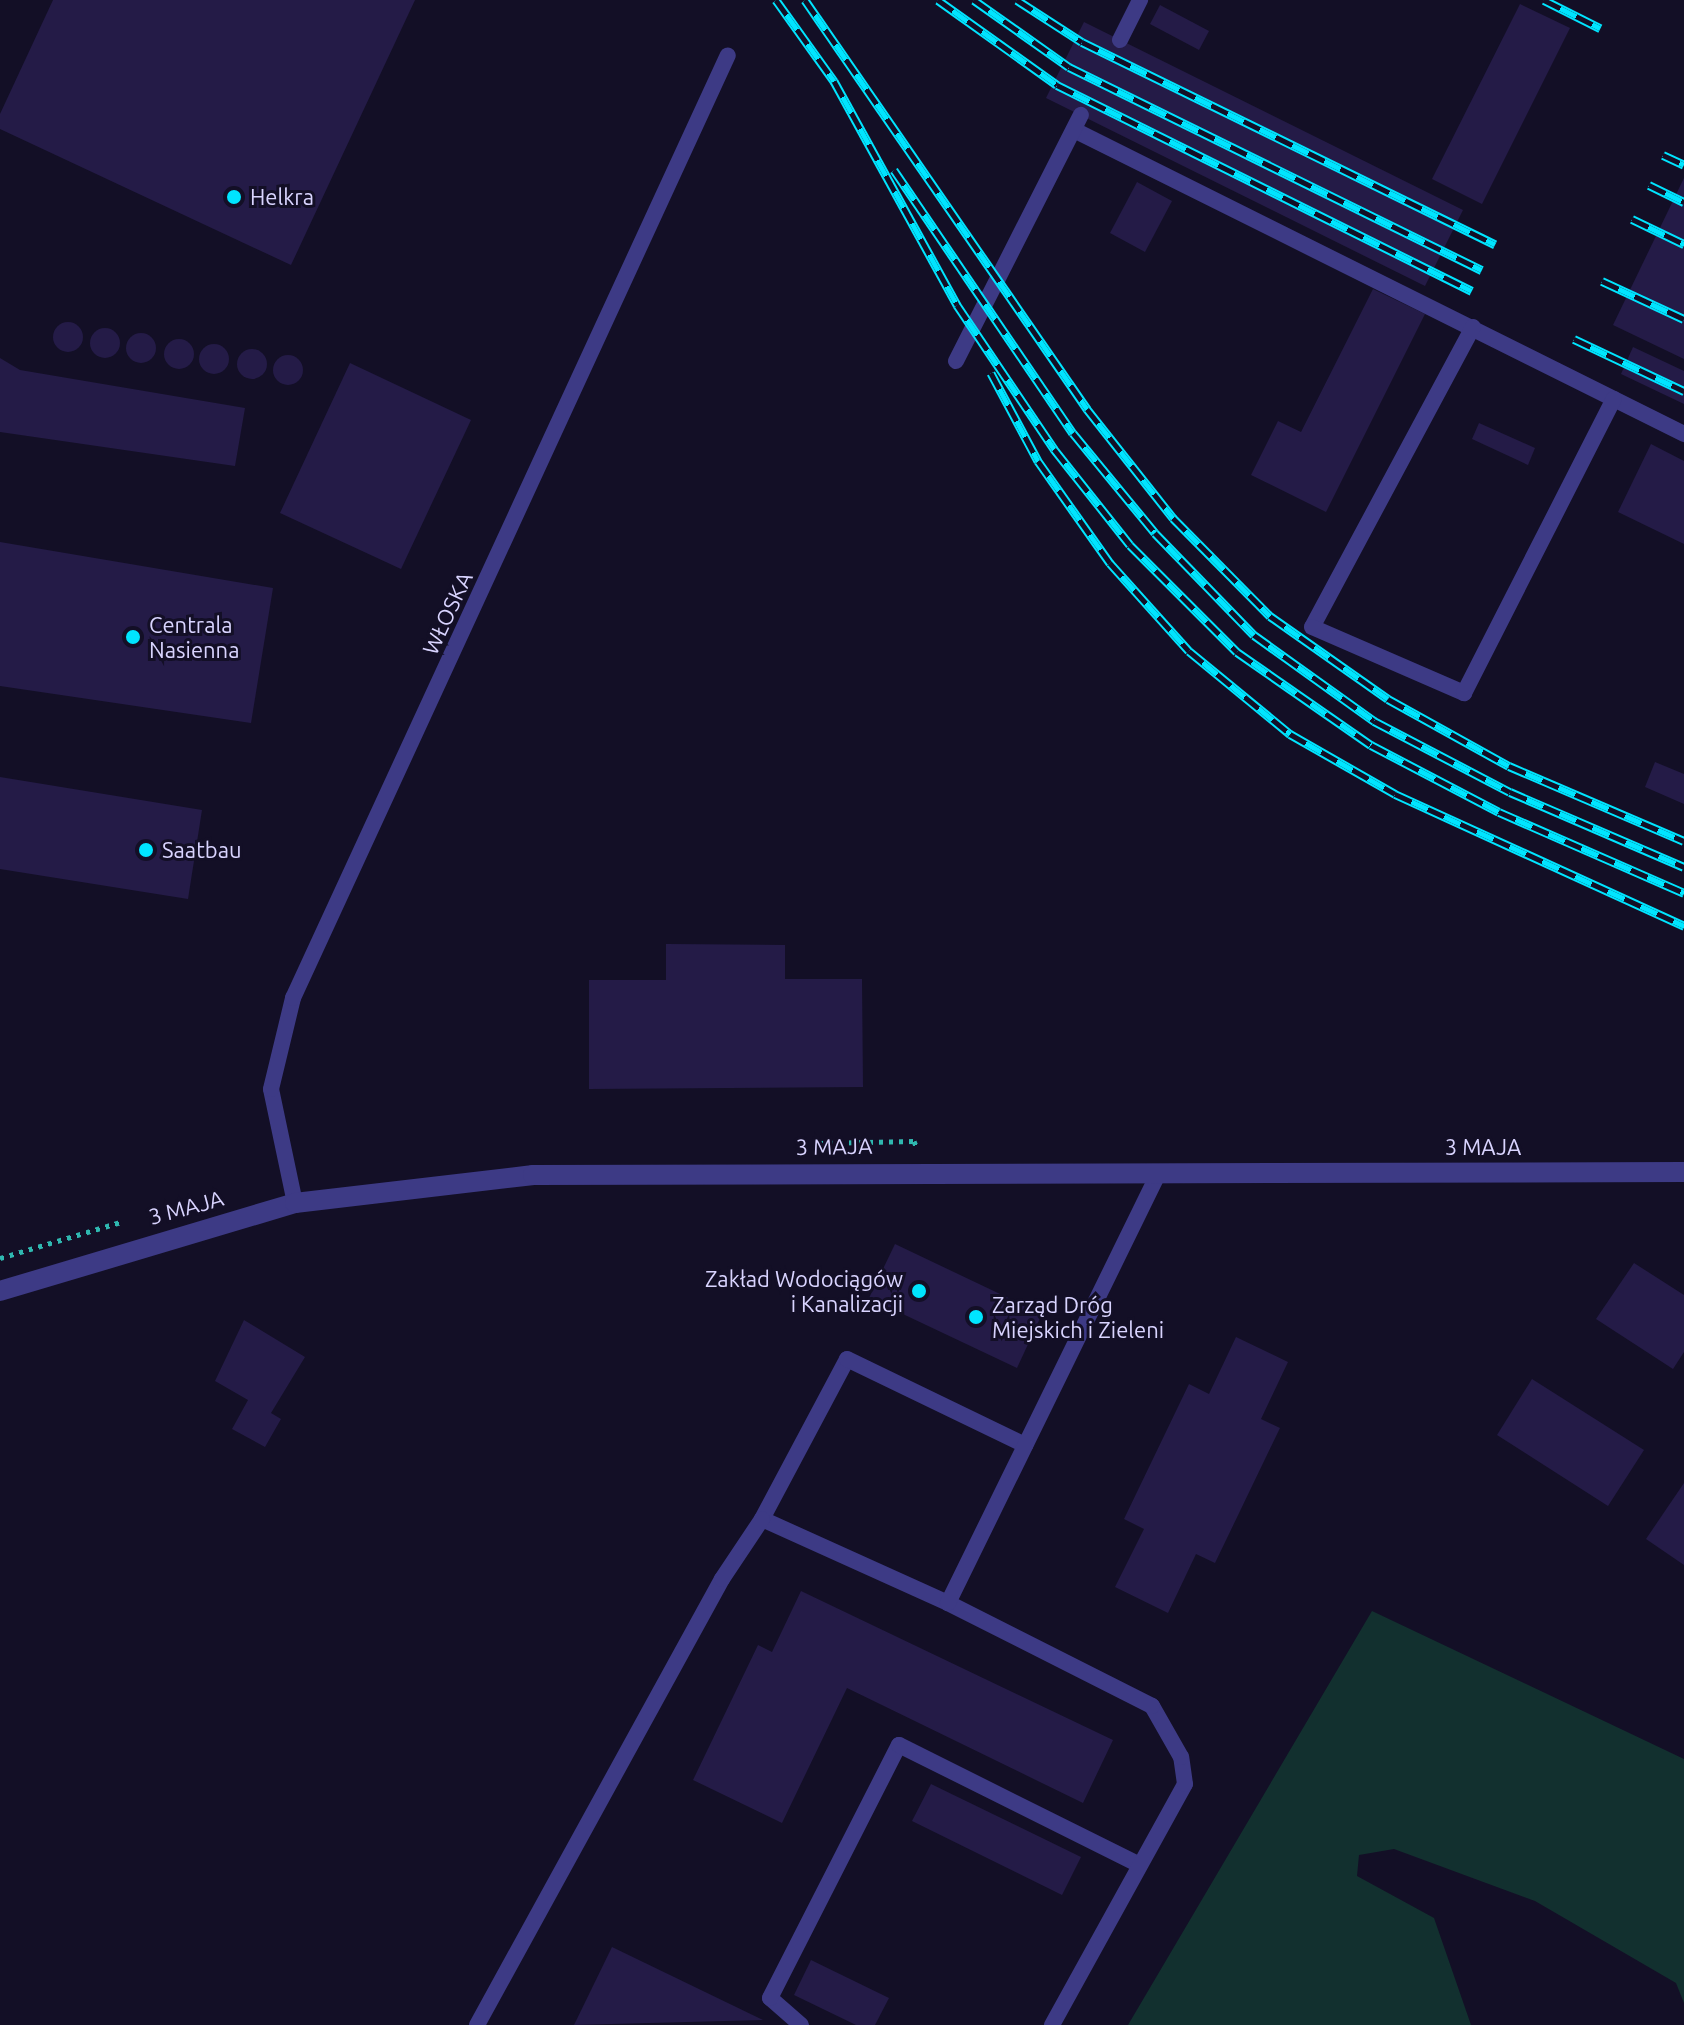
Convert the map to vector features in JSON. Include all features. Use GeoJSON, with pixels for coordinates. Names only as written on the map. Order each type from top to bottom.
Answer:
{"type":"FeatureCollection","features":[{"type":"Feature","properties":{"kind":"street","name":"3 MAJA"},"geometry":{"type":"LineString","coordinates":[[0,1291],[295,1203],[533,1175],[1684,1172]]}},
{"type":"Feature","properties":{"kind":"lane"},"geometry":{"type":"LineString","coordinates":[[1120,40],[1140,0]]}},
{"type":"Feature","properties":{"kind":"lane","name":"WŁOSKA"},"geometry":{"type":"LineString","coordinates":[[295,1203],[271,1089],[293,998],[728,55]]}},
{"type":"Feature","properties":{"kind":"lane"},"geometry":{"type":"LineString","coordinates":[[956,361],[1078,122],[1684,434]]}},
{"type":"Feature","properties":{"kind":"lane"},"geometry":{"type":"LineString","coordinates":[[1473,327],[1312,627],[1464,693],[1614,399]]}},
{"type":"Feature","properties":{"kind":"lane"},"geometry":{"type":"LineString","coordinates":[[948,1603],[1159,1173]]}},
{"type":"Feature","properties":{"kind":"lane"},"geometry":{"type":"LineString","coordinates":[[481,2024],[722,1579],[762,1519],[847,1359],[1025,1445]]}},
{"type":"Feature","properties":{"kind":"lane"},"geometry":{"type":"LineString","coordinates":[[762,1519],[948,1603],[1152,1706],[1181,1757],[1185,1784],[1052,2025]]}},
{"type":"Feature","properties":{"kind":"lane"},"geometry":{"type":"LineString","coordinates":[[801,2025],[770,1998],[899,1745],[1140,1865]]}},
{"type":"Feature","properties":{"kind":"green space"},"geometry":{"type":"Polygon","coordinates":[[[1372,1611],[1684,1759],[1684,2003],[1676,1983],[1535,1901],[1394,1849],[1359,1855],[1357,1876],[1434,1918],[1471,2025],[1128,2025],[1372,1611]]]}},
{"type":"Feature","properties":{"kind":"building","name":"Helkra"},"geometry":{"type":"Polygon","coordinates":[[[53,0],[415,0],[291,265],[0,129],[0,114],[53,0]]]}},
{"type":"Feature","properties":{"kind":"building"},"geometry":{"type":"Polygon","coordinates":[[[1520,4],[1570,28],[1482,204],[1432,179],[1520,4]]]}},
{"type":"Feature","properties":{"kind":"building"},"geometry":{"type":"Polygon","coordinates":[[[1160,5],[1209,31],[1199,50],[1150,24],[1160,5]]]}},
{"type":"Feature","properties":{"kind":"building"},"geometry":{"type":"Polygon","coordinates":[[[1084,22],[1463,210],[1425,286],[1046,98],[1084,22]]]}},
{"type":"Feature","properties":{"kind":"building"},"geometry":{"type":"Polygon","coordinates":[[[1684,178],[1684,359],[1613,325],[1684,178]]]}},
{"type":"Feature","properties":{"kind":"building"},"geometry":{"type":"Polygon","coordinates":[[[1137,182],[1172,201],[1145,252],[1110,233],[1137,182]]]}},
{"type":"Feature","properties":{"kind":"building"},"geometry":{"type":"Polygon","coordinates":[[[1373,289],[1425,314],[1326,512],[1251,475],[1278,421],[1301,432],[1373,289]]]}},
{"type":"Feature","properties":{"kind":"building"},"geometry":{"type":"Polygon","coordinates":[[[68,322],[79,326],[83,337],[79,348],[68,352],[57,348],[53,337],[57,326],[68,322]]]}},
{"type":"Feature","properties":{"kind":"building"},"geometry":{"type":"Polygon","coordinates":[[[105,328],[116,332],[120,343],[116,354],[105,358],[94,354],[90,343],[94,332],[105,328]]]}},
{"type":"Feature","properties":{"kind":"building"},"geometry":{"type":"Polygon","coordinates":[[[141,333],[152,337],[156,348],[152,359],[141,363],[130,359],[126,348],[130,337],[141,333]]]}},
{"type":"Feature","properties":{"kind":"building"},"geometry":{"type":"Polygon","coordinates":[[[179,339],[190,343],[194,354],[190,365],[179,369],[168,365],[164,354],[168,343],[179,339]]]}},
{"type":"Feature","properties":{"kind":"building"},"geometry":{"type":"Polygon","coordinates":[[[214,344],[225,348],[229,359],[225,370],[214,374],[203,370],[199,359],[203,348],[214,344]]]}},
{"type":"Feature","properties":{"kind":"building"},"geometry":{"type":"Polygon","coordinates":[[[1633,347],[1684,371],[1684,404],[1621,374],[1633,347]]]}},
{"type":"Feature","properties":{"kind":"building"},"geometry":{"type":"Polygon","coordinates":[[[252,349],[263,353],[267,364],[263,375],[252,379],[241,375],[237,364],[241,353],[252,349]]]}},
{"type":"Feature","properties":{"kind":"building"},"geometry":{"type":"Polygon","coordinates":[[[288,355],[299,359],[303,370],[299,381],[288,385],[277,381],[273,370],[277,359],[288,355]]]}},
{"type":"Feature","properties":{"kind":"building"},"geometry":{"type":"Polygon","coordinates":[[[0,358],[20,370],[245,408],[235,466],[0,432],[0,358]]]}},
{"type":"Feature","properties":{"kind":"building"},"geometry":{"type":"Polygon","coordinates":[[[350,363],[471,420],[401,569],[280,513],[350,363]]]}},
{"type":"Feature","properties":{"kind":"building"},"geometry":{"type":"Polygon","coordinates":[[[1479,423],[1535,448],[1528,465],[1472,439],[1479,423]]]}},
{"type":"Feature","properties":{"kind":"building"},"geometry":{"type":"Polygon","coordinates":[[[1651,444],[1684,461],[1684,544],[1618,512],[1651,444]]]}},
{"type":"Feature","properties":{"kind":"building","name":"Centrala Nasienna"},"geometry":{"type":"Polygon","coordinates":[[[0,542],[273,588],[251,723],[0,686],[0,542]]]}},
{"type":"Feature","properties":{"kind":"building"},"geometry":{"type":"Polygon","coordinates":[[[1655,762],[1684,774],[1684,804],[1645,787],[1655,762]]]}},
{"type":"Feature","properties":{"kind":"building"},"geometry":{"type":"Polygon","coordinates":[[[0,777],[202,810],[188,899],[0,869],[0,777]]]}},
{"type":"Feature","properties":{"kind":"building"},"geometry":{"type":"Polygon","coordinates":[[[666,944],[785,945],[785,979],[862,979],[863,1087],[589,1089],[589,980],[666,980],[666,944]]]}},
{"type":"Feature","properties":{"kind":"building"},"geometry":{"type":"Polygon","coordinates":[[[895,1244],[1042,1314],[1017,1368],[869,1298],[895,1244]]]}},
{"type":"Feature","properties":{"kind":"building"},"geometry":{"type":"Polygon","coordinates":[[[1634,1263],[1684,1295],[1684,1352],[1673,1369],[1596,1319],[1634,1263]]]}},
{"type":"Feature","properties":{"kind":"building"},"geometry":{"type":"Polygon","coordinates":[[[244,1320],[305,1357],[271,1413],[281,1419],[265,1447],[232,1429],[248,1400],[215,1381],[244,1320]]]}},
{"type":"Feature","properties":{"kind":"building"},"geometry":{"type":"Polygon","coordinates":[[[1236,1337],[1288,1362],[1261,1419],[1280,1428],[1215,1563],[1196,1554],[1168,1613],[1115,1587],[1144,1529],[1124,1519],[1189,1384],[1209,1394],[1236,1337]]]}},
{"type":"Feature","properties":{"kind":"building"},"geometry":{"type":"Polygon","coordinates":[[[1532,1379],[1644,1450],[1608,1506],[1497,1435],[1532,1379]]]}},
{"type":"Feature","properties":{"kind":"building"},"geometry":{"type":"Polygon","coordinates":[[[1684,1483],[1684,1565],[1646,1539],[1684,1483]]]}},
{"type":"Feature","properties":{"kind":"building"},"geometry":{"type":"Polygon","coordinates":[[[801,1591],[1113,1740],[1083,1803],[847,1688],[782,1823],[693,1780],[758,1645],[772,1652],[801,1591]]]}},
{"type":"Feature","properties":{"kind":"building"},"geometry":{"type":"Polygon","coordinates":[[[931,1784],[1081,1857],[1062,1895],[912,1821],[931,1784]]]}},
{"type":"Feature","properties":{"kind":"building"},"geometry":{"type":"Polygon","coordinates":[[[612,1947],[763,2020],[574,2025],[612,1947]]]}},
{"type":"Feature","properties":{"kind":"building"},"geometry":{"type":"Polygon","coordinates":[[[811,1960],[889,1998],[875,2025],[856,2025],[794,1995],[811,1960]]]}},
{"type":"Feature","properties":{"kind":"railway"},"geometry":{"type":"LineString","coordinates":[[776,0],[834,81],[957,305],[1054,449],[1130,545],[1237,652],[1371,745],[1499,812],[1684,893]]}},
{"type":"Feature","properties":{"kind":"railway"},"geometry":{"type":"LineString","coordinates":[[805,0],[1087,409],[1173,518],[1270,616],[1388,699],[1509,766],[1684,841]]}},
{"type":"Feature","properties":{"kind":"railway"},"geometry":{"type":"LineString","coordinates":[[938,0],[1057,85],[1472,291]]}},
{"type":"Feature","properties":{"kind":"railway"},"geometry":{"type":"LineString","coordinates":[[974,0],[1069,67],[1482,270]]}},
{"type":"Feature","properties":{"kind":"railway"},"geometry":{"type":"LineString","coordinates":[[1017,0],[1082,42],[1495,244]]}},
{"type":"Feature","properties":{"kind":"railway"},"geometry":{"type":"LineString","coordinates":[[1544,0],[1600,28]]}},
{"type":"Feature","properties":{"kind":"railway"},"geometry":{"type":"LineString","coordinates":[[1663,155],[1684,165]]}},
{"type":"Feature","properties":{"kind":"railway"},"geometry":{"type":"LineString","coordinates":[[894,170],[1073,433],[1155,533],[1254,635],[1374,721],[1510,792],[1684,867]]}},
{"type":"Feature","properties":{"kind":"railway"},"geometry":{"type":"LineString","coordinates":[[1649,185],[1684,202]]}},
{"type":"Feature","properties":{"kind":"railway"},"geometry":{"type":"LineString","coordinates":[[1632,219],[1684,244]]}},
{"type":"Feature","properties":{"kind":"railway"},"geometry":{"type":"LineString","coordinates":[[1602,281],[1684,319]]}},
{"type":"Feature","properties":{"kind":"railway"},"geometry":{"type":"LineString","coordinates":[[1574,339],[1684,391]]}},
{"type":"Feature","properties":{"kind":"railway"},"geometry":{"type":"LineString","coordinates":[[991,373],[1038,461],[1110,563],[1189,651],[1290,734],[1395,794],[1684,926]]}},
{"type":"Feature","properties":{"kind":"place","name":"Helkra"},"geometry":{"type":"Point","coordinates":[234,197]}},
{"type":"Feature","properties":{"kind":"place","name":"Centrala Nasienna"},"geometry":{"type":"Point","coordinates":[133,637]}},
{"type":"Feature","properties":{"kind":"place","name":"Saatbau"},"geometry":{"type":"Point","coordinates":[146,850]}},
{"type":"Feature","properties":{"kind":"place","name":"Zakład Wodociągów i Kanalizacji"},"geometry":{"type":"Point","coordinates":[919,1291]}},
{"type":"Feature","properties":{"kind":"place","name":"Zarząd Dróg Miejskich i Zieleni"},"geometry":{"type":"Point","coordinates":[976,1317]}}]}
